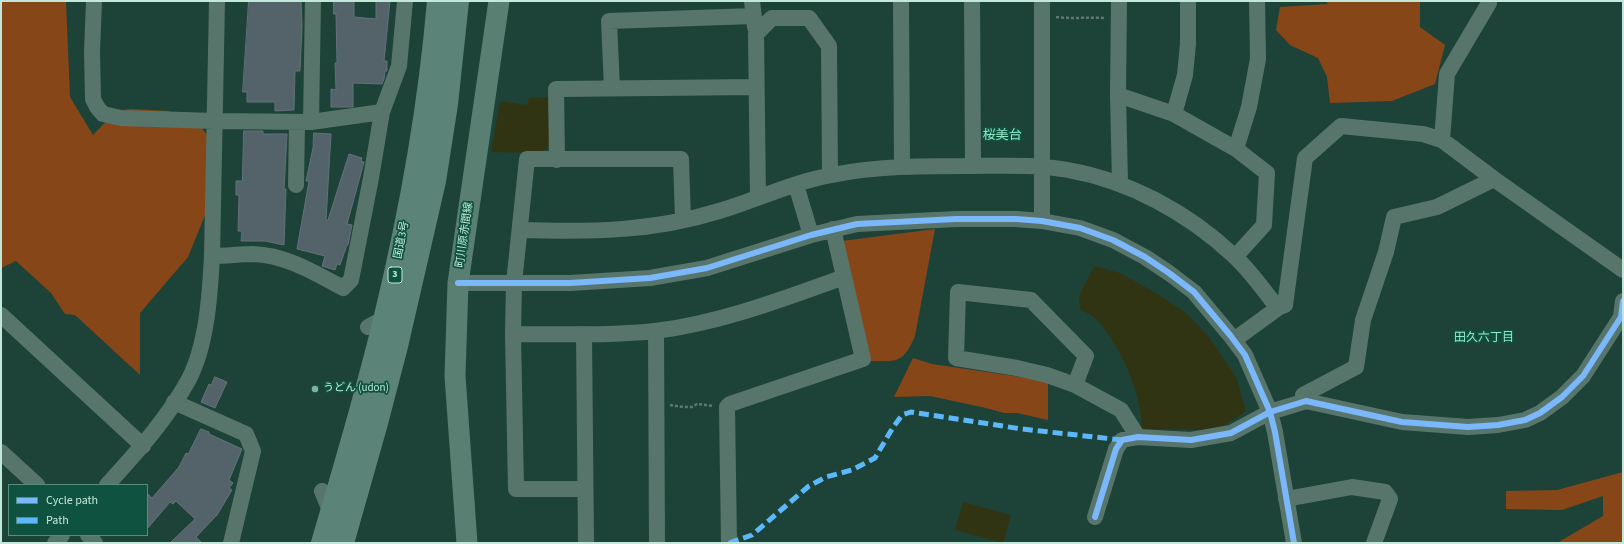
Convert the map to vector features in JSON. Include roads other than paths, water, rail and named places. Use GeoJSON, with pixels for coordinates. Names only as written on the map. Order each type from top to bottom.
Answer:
{"type":"FeatureCollection","features":[{"type":"Feature","properties":{"kind":"highway","name":"国道3号"},"geometry":{"type":"LineString","coordinates":[[322,543],[331,513],[376,322],[415,176],[428,90],[438,1]]}},
{"type":"Feature","properties":{"kind":"highway","name":"国道3号"},"geometry":{"type":"LineString","coordinates":[[343,543],[397,346],[434,188],[458,7]]}},
{"type":"Feature","properties":{"kind":"main road","name":"町川原赤間線"},"geometry":{"type":"LineString","coordinates":[[467,543],[455,376],[458,283],[499,1]]}},
{"type":"Feature","properties":{"kind":"street"},"geometry":{"type":"LineString","coordinates":[[94,1],[92,52],[93,99],[102,114],[121,118],[304,122],[382,112]]}},
{"type":"Feature","properties":{"kind":"street"},"geometry":{"type":"LineString","coordinates":[[108,484],[143,446],[174,402],[189,378],[198,355],[208,310],[212,256],[217,1]]}},
{"type":"Feature","properties":{"kind":"street"},"geometry":{"type":"LineString","coordinates":[[296,185],[304,122],[313,1]]}},
{"type":"Feature","properties":{"kind":"street"},"geometry":{"type":"LineString","coordinates":[[212,256],[254,254],[273,257],[298,265],[343,288],[351,280],[382,112],[399,66],[405,1]]}},
{"type":"Feature","properties":{"kind":"street"},"geometry":{"type":"LineString","coordinates":[[901,1],[902,166]]}},
{"type":"Feature","properties":{"kind":"street"},"geometry":{"type":"LineString","coordinates":[[972,1],[973,166]]}},
{"type":"Feature","properties":{"kind":"street"},"geometry":{"type":"LineString","coordinates":[[1119,1],[1118,95],[1120,183]]}},
{"type":"Feature","properties":{"kind":"street"},"geometry":{"type":"LineString","coordinates":[[1174,114],[1186,67],[1188,44],[1188,1]]}},
{"type":"Feature","properties":{"kind":"street"},"geometry":{"type":"LineString","coordinates":[[1236,149],[1250,107],[1258,59],[1258,1]]}},
{"type":"Feature","properties":{"kind":"street"},"geometry":{"type":"LineString","coordinates":[[1442,140],[1447,74],[1489,3]]}},
{"type":"Feature","properties":{"kind":"street"},"geometry":{"type":"LineString","coordinates":[[612,88],[609,21],[753,9],[756,34],[758,197]]}},
{"type":"Feature","properties":{"kind":"street"},"geometry":{"type":"LineString","coordinates":[[1042,9],[1042,221]]}},
{"type":"Feature","properties":{"kind":"street"},"geometry":{"type":"LineString","coordinates":[[756,34],[772,18],[808,18],[829,46],[830,175]]}},
{"type":"Feature","properties":{"kind":"street"},"geometry":{"type":"LineString","coordinates":[[556,160],[556,89],[756,87]]}},
{"type":"Feature","properties":{"kind":"street"},"geometry":{"type":"LineString","coordinates":[[1118,95],[1174,114],[1236,149],[1267,172],[1264,225],[1235,257]]}},
{"type":"Feature","properties":{"kind":"street"},"geometry":{"type":"LineString","coordinates":[[1234,340],[1278,308],[1285,305],[1305,158],[1341,126],[1423,134],[1442,140],[1494,179],[1623,270]]}},
{"type":"Feature","properties":{"kind":"street"},"geometry":{"type":"LineString","coordinates":[[586,489],[516,489],[513,334],[514,283],[527,160],[681,159],[683,220]]}},
{"type":"Feature","properties":{"kind":"street"},"geometry":{"type":"LineString","coordinates":[[520,230],[591,232],[638,229],[718,211],[830,175],[874,168],[902,166],[1043,167],[1069,170],[1120,183],[1176,211],[1206,232],[1235,257],[1278,308]]}},
{"type":"Feature","properties":{"kind":"street"},"geometry":{"type":"LineString","coordinates":[[1306,401],[1303,395],[1356,367],[1363,320],[1386,252],[1394,217],[1437,207],[1494,179]]}},
{"type":"Feature","properties":{"kind":"street"},"geometry":{"type":"LineString","coordinates":[[796,185],[811,235]]}},
{"type":"Feature","properties":{"kind":"street"},"geometry":{"type":"LineString","coordinates":[[458,283],[613,281],[681,274],[756,254],[811,235],[857,224],[948,219],[1016,219],[1042,221],[1080,228],[1113,240],[1169,272],[1194,292],[1245,355],[1270,412],[1275,432],[1294,543]]}},
{"type":"Feature","properties":{"kind":"street"},"geometry":{"type":"LineString","coordinates":[[729,543],[726,407],[730,404],[863,359],[833,230]]}},
{"type":"Feature","properties":{"kind":"street"},"geometry":{"type":"LineString","coordinates":[[513,334],[584,334],[656,330],[712,320],[776,301],[844,278]]}},
{"type":"Feature","properties":{"kind":"street"},"geometry":{"type":"LineString","coordinates":[[1075,385],[1086,356],[1031,300],[958,292],[956,358],[1047,375],[1075,385],[1121,410],[1138,437]]}},
{"type":"Feature","properties":{"kind":"street"},"geometry":{"type":"LineString","coordinates":[[1095,517],[1116,449],[1122,440],[1138,437],[1191,440],[1204,438],[1231,432],[1270,412],[1306,401],[1402,422],[1468,427],[1498,425],[1525,420],[1540,413],[1562,397],[1583,376],[1621,317],[1623,301]]}},
{"type":"Feature","properties":{"kind":"street"},"geometry":{"type":"LineString","coordinates":[[1,315],[143,446]]}},
{"type":"Feature","properties":{"kind":"street"},"geometry":{"type":"LineString","coordinates":[[656,330],[657,543]]}},
{"type":"Feature","properties":{"kind":"street"},"geometry":{"type":"LineString","coordinates":[[584,334],[586,543]]}},
{"type":"Feature","properties":{"kind":"street"},"geometry":{"type":"LineString","coordinates":[[174,402],[246,434],[253,451],[231,543]]}},
{"type":"Feature","properties":{"kind":"street"},"geometry":{"type":"LineString","coordinates":[[1,452],[36,484]]}},
{"type":"Feature","properties":{"kind":"street"},"geometry":{"type":"LineString","coordinates":[[1286,499],[1352,487],[1385,492],[1390,499],[1374,543]]}},
{"type":"Feature","properties":{"kind":"street"},"geometry":{"type":"LineString","coordinates":[[322,491],[331,513]]}},
{"type":"Feature","properties":{"kind":"place","name":"うどん (udon)"},"geometry":{"type":"Point","coordinates":[315,389]}},
{"type":"Feature","properties":{"kind":"district","name":"桜美台"},"geometry":{"type":"Point","coordinates":[1002,136]}},
{"type":"Feature","properties":{"kind":"district","name":"田久六丁目"},"geometry":{"type":"Point","coordinates":[1484,338]}}]}
